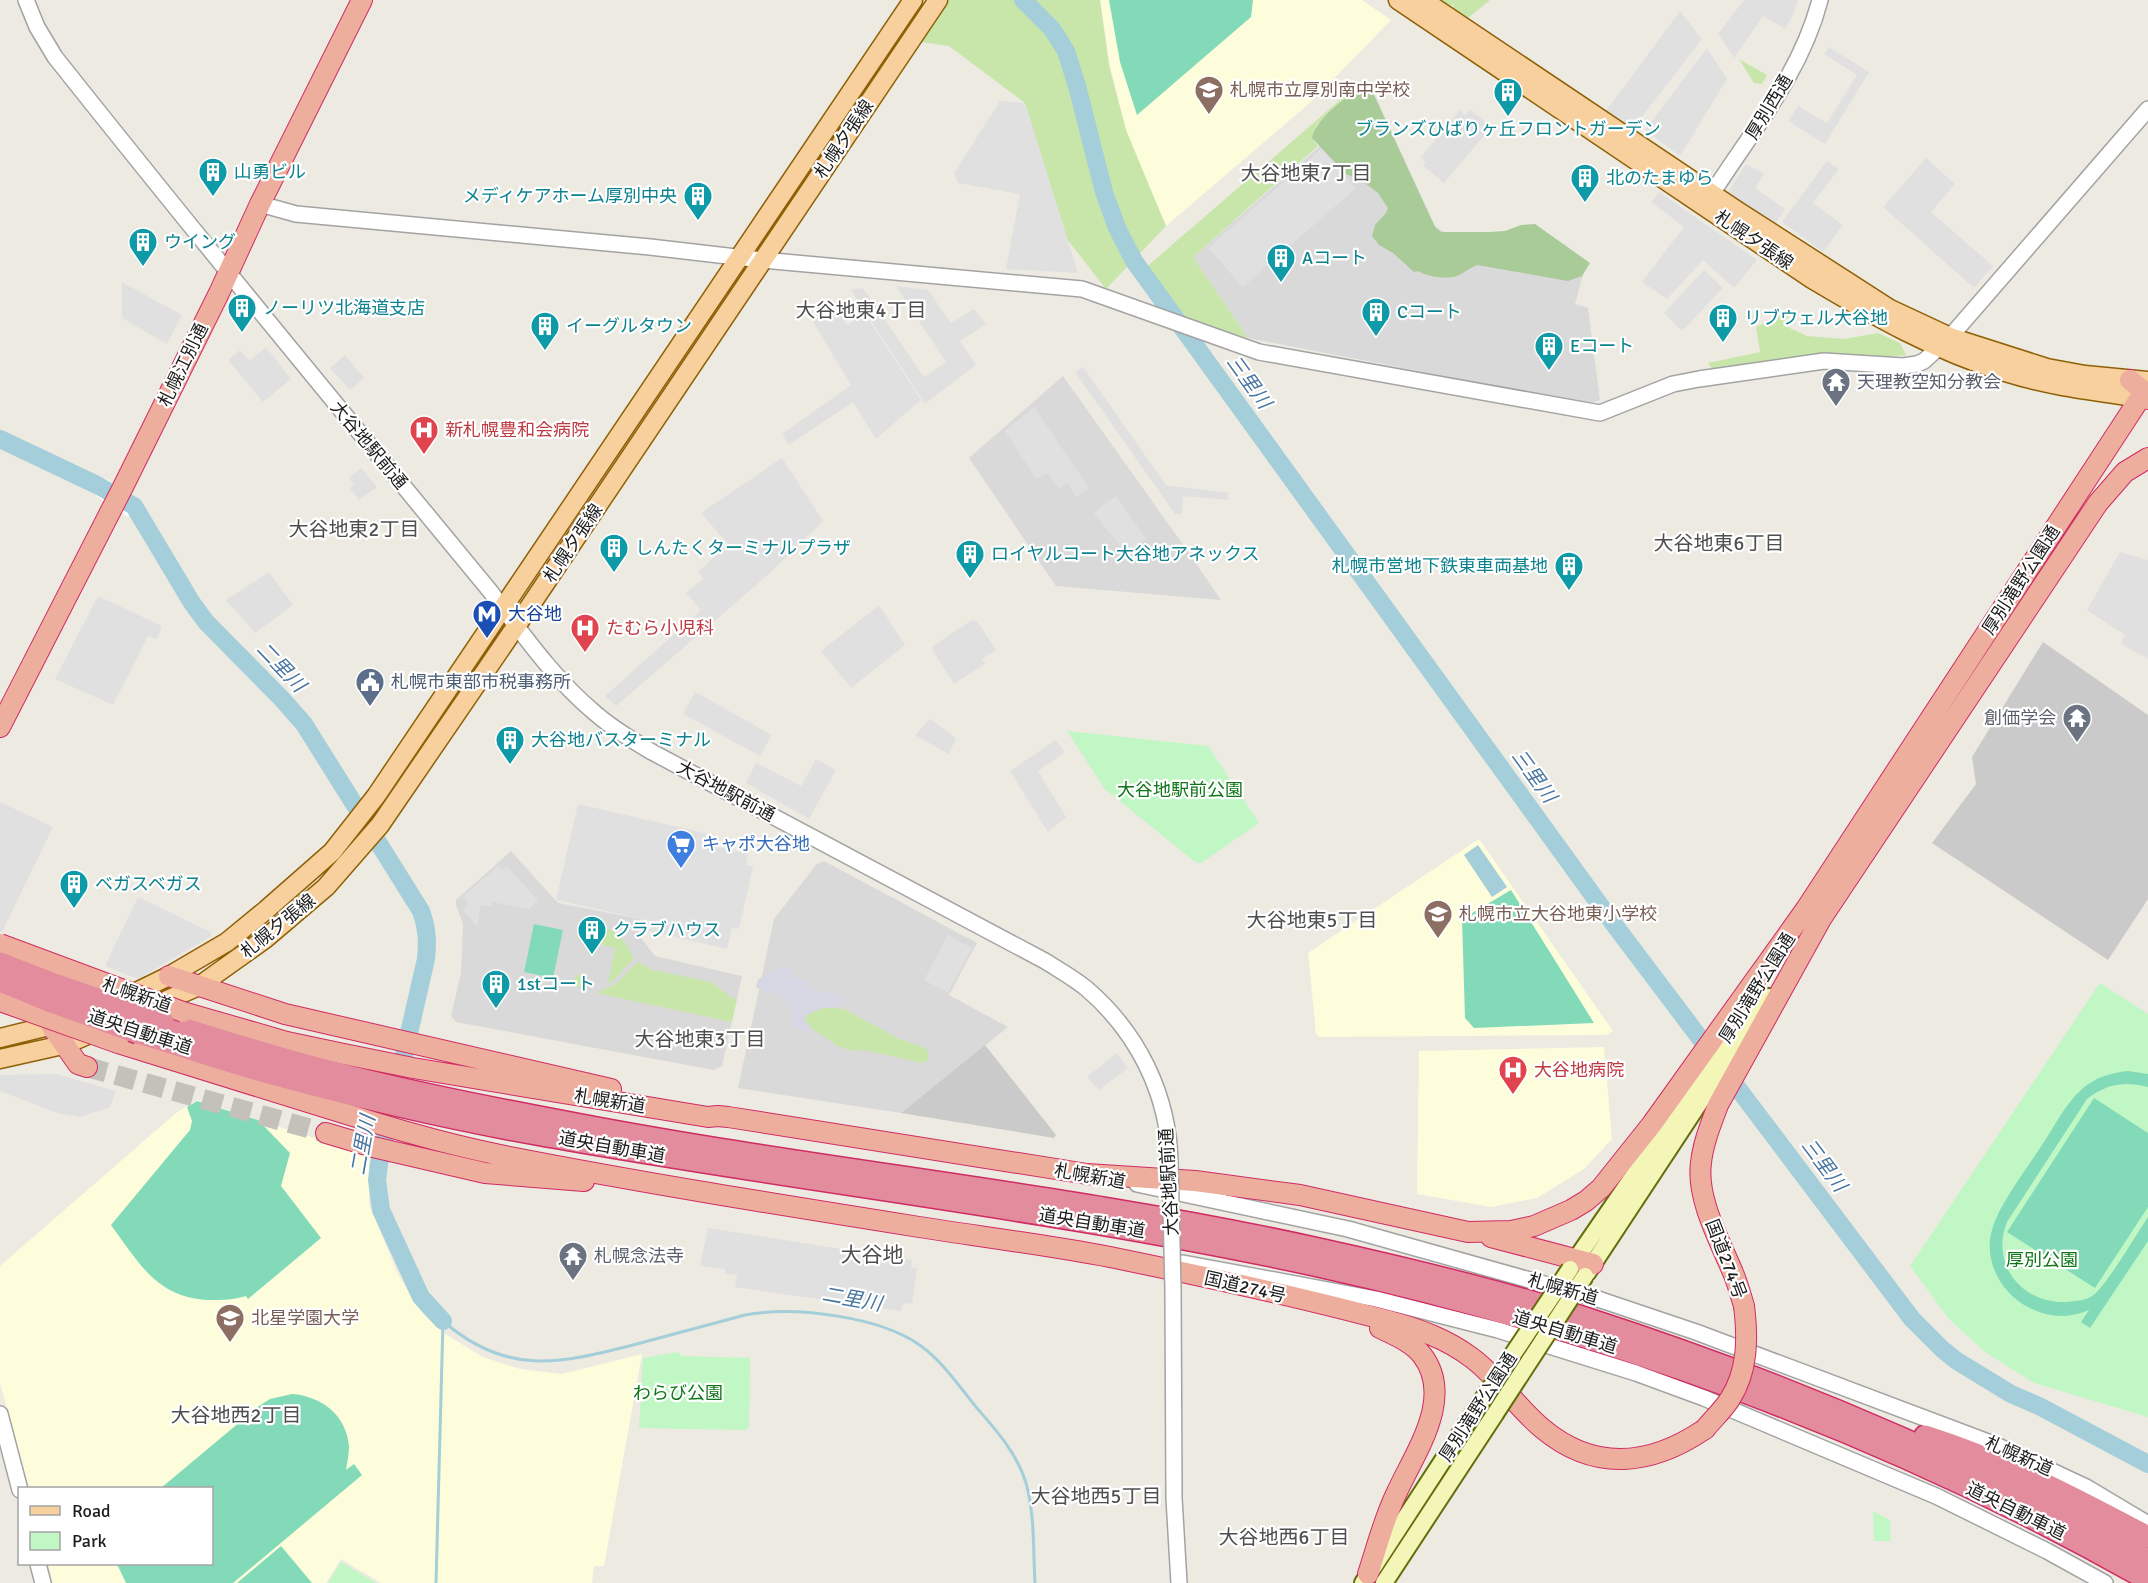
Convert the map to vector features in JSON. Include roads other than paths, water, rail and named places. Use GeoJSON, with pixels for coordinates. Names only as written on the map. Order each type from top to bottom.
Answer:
{"type":"FeatureCollection","features":[{"type":"Feature","properties":{"kind":"highway","name":"札幌江別通"},"geometry":{"type":"LineString","coordinates":[[0,727],[113,508],[260,204],[362,0]]}},
{"type":"Feature","properties":{"kind":"highway","name":"厚別滝野公園通"},"geometry":{"type":"LineString","coordinates":[[1813,914],[2144,392]]}},
{"type":"Feature","properties":{"kind":"highway"},"geometry":{"type":"LineString","coordinates":[[2125,472],[2148,448]]}},
{"type":"Feature","properties":{"kind":"highway","name":"厚別滝野公園通"},"geometry":{"type":"LineString","coordinates":[[1813,914],[2098,502],[2125,472],[2148,458]]}},
{"type":"Feature","properties":{"kind":"highway","name":"国道274号"},"geometry":{"type":"LineString","coordinates":[[1087,1174],[1195,1181],[1300,1195],[1468,1232],[1511,1231],[1534,1226],[1556,1218],[1586,1201],[1601,1188],[1696,1085],[1751,1013],[1813,914]]}},
{"type":"Feature","properties":{"kind":"highway","name":"国道274号"},"geometry":{"type":"LineString","coordinates":[[1109,1257],[1333,1307],[1416,1329],[1455,1345],[1477,1361],[1544,1430],[1575,1449],[1598,1457],[1645,1458],[1684,1443],[1705,1429],[1730,1400],[1744,1362],[1748,1336],[1744,1306],[1734,1275],[1718,1241],[1701,1184],[1700,1166],[1706,1137],[1751,1013],[1813,914]]}},
{"type":"Feature","properties":{"kind":"highway","name":"札幌新道"},"geometry":{"type":"LineString","coordinates":[[0,945],[183,1012],[287,1042],[413,1068],[708,1117],[718,1116],[1087,1174]]}},
{"type":"Feature","properties":{"kind":"highway","name":"道央自動車道"},"geometry":{"type":"LineString","coordinates":[[0,963],[335,1081]]}},
{"type":"Feature","properties":{"kind":"highway"},"geometry":{"type":"LineString","coordinates":[[169,976],[285,1014],[711,1111],[718,1116]]}},
{"type":"Feature","properties":{"kind":"highway","name":"道央自動車道"},"geometry":{"type":"LineString","coordinates":[[0,981],[138,1033],[266,1072],[335,1081],[640,1152],[1195,1241],[1313,1265],[1581,1335],[1801,1414],[1932,1471],[2032,1518],[2148,1580]]}},
{"type":"Feature","properties":{"kind":"highway"},"geometry":{"type":"LineString","coordinates":[[0,1001],[118,1043],[379,1125],[501,1155],[700,1191],[1109,1257]]}},
{"type":"Feature","properties":{"kind":"highway"},"geometry":{"type":"LineString","coordinates":[[52,1027],[78,1064],[87,1067]]}},
{"type":"Feature","properties":{"kind":"highway","name":"道央自動車道"},"geometry":{"type":"LineString","coordinates":[[467,1111],[579,1125],[1073,1203],[1194,1224],[1416,1272],[1582,1317],[1713,1362],[1810,1399],[2045,1504],[2148,1560]]}},
{"type":"Feature","properties":{"kind":"highway"},"geometry":{"type":"LineString","coordinates":[[326,1133],[382,1149],[485,1173],[700,1191]]}},
{"type":"Feature","properties":{"kind":"highway"},"geometry":{"type":"LineString","coordinates":[[1468,1232],[1581,1267]]}},
{"type":"Feature","properties":{"kind":"highway"},"geometry":{"type":"LineString","coordinates":[[1333,1307],[1401,1338],[1422,1354],[1433,1382],[1435,1399],[1428,1429],[1396,1494],[1372,1580]]}},
{"type":"Feature","properties":{"kind":"highway"},"geometry":{"type":"LineString","coordinates":[[1810,1399],[1982,1455],[2061,1490],[2148,1537]]}},
{"type":"Feature","properties":{"kind":"main road","name":"札幌夕張線"},"geometry":{"type":"LineString","coordinates":[[0,1038],[52,1027],[96,1011],[169,976],[224,945],[332,852],[370,804],[913,0]]}},
{"type":"Feature","properties":{"kind":"main road","name":"札幌夕張線"},"geometry":{"type":"LineString","coordinates":[[0,1059],[64,1044],[199,986],[251,950],[298,912],[332,880],[367,841],[516,626],[938,0]]}},
{"type":"Feature","properties":{"kind":"main road","name":"札幌夕張線"},"geometry":{"type":"LineString","coordinates":[[1398,0],[1708,200],[1867,296],[1922,325],[1944,342],[2047,368],[2085,375],[2144,392]]}},
{"type":"Feature","properties":{"kind":"main road","name":"札幌夕張線"},"geometry":{"type":"LineString","coordinates":[[1424,0],[1708,200]]}},
{"type":"Feature","properties":{"kind":"main road","name":"厚別滝野公園通"},"geometry":{"type":"LineString","coordinates":[[1372,1580],[1494,1414],[1581,1267],[1696,1085]]}},
{"type":"Feature","properties":{"kind":"main road","name":"厚別滝野公園通"},"geometry":{"type":"LineString","coordinates":[[1372,1580],[1479,1405],[1581,1267]]}},
{"type":"Feature","properties":{"kind":"street","name":"大谷地駅前通"},"geometry":{"type":"LineString","coordinates":[[26,0],[37,27],[55,57],[516,626],[584,704],[613,728],[652,752],[1045,961],[1085,988],[1121,1025],[1136,1046],[1152,1076],[1166,1119],[1170,1163],[1174,1498],[1179,1583]]}},
{"type":"Feature","properties":{"kind":"street","name":"厚別西通"},"geometry":{"type":"LineString","coordinates":[[1708,200],[1782,90],[1814,21],[1820,0]]}},
{"type":"Feature","properties":{"kind":"street"},"geometry":{"type":"LineString","coordinates":[[260,204],[296,214],[1082,290],[1259,352],[1600,413],[1673,384],[1690,380],[1824,361],[1903,366],[1924,361],[1944,342],[2148,109]]}},
{"type":"Feature","properties":{"kind":"street","name":"札幌新道"},"geometry":{"type":"LineString","coordinates":[[1087,1174],[1348,1229],[1601,1300],[1707,1336],[1996,1445],[2086,1487],[2148,1524]]}},
{"type":"Feature","properties":{"kind":"street"},"geometry":{"type":"LineString","coordinates":[[1109,1257],[1167,1260],[1376,1299],[1498,1330],[1580,1355],[1704,1398],[1936,1496],[2047,1551],[2105,1583]]}},
{"type":"Feature","properties":{"kind":"street"},"geometry":{"type":"LineString","coordinates":[[0,1414],[19,1487]]}},
{"type":"Feature","properties":{"kind":"street"},"geometry":{"type":"LineString","coordinates":[[38,1565],[43,1583]]}},
{"type":"Feature","properties":{"kind":"water"},"geometry":{"type":"Polygon","coordinates":[[[1478,845],[1507,887],[1492,897],[1464,855],[1478,845]]]}},
{"type":"Feature","properties":{"kind":"waterway","name":"三里川"},"geometry":{"type":"LineString","coordinates":[[1023,0],[1052,29],[1066,51],[1104,192],[1117,228],[1134,261],[1613,923],[1912,1319],[1957,1361],[2011,1394],[2039,1406],[2148,1464]]}},
{"type":"Feature","properties":{"kind":"waterway","name":"二里川"},"geometry":{"type":"LineString","coordinates":[[0,439],[97,485],[134,506],[192,603],[206,622],[304,724],[421,911],[427,935],[426,959],[377,1180],[381,1210],[421,1297],[443,1321]]}},
{"type":"Feature","properties":{"kind":"waterway","name":"二里川"},"geometry":{"type":"LineString","coordinates":[[443,1321],[466,1339],[489,1351],[511,1358],[534,1361],[557,1360],[606,1352],[745,1315],[765,1313],[811,1313],[836,1316],[883,1327],[904,1336],[929,1352],[944,1367],[998,1433],[1017,1462],[1026,1483],[1031,1507],[1035,1583]]}},
{"type":"Feature","properties":{"kind":"waterway"},"geometry":{"type":"LineString","coordinates":[[436,1583],[443,1321]]}},
{"type":"Feature","properties":{"kind":"tunnel"},"geometry":{"type":"LineString","coordinates":[[87,1067],[326,1133]]}},
{"type":"Feature","properties":{"kind":"place","name":"札幌市立厚別南中学校"},"geometry":{"type":"Point","coordinates":[1209,116]}},
{"type":"Feature","properties":{"kind":"place","name":"ブランズひばりヶ丘フロントガーデン"},"geometry":{"type":"Point","coordinates":[1508,118]}},
{"type":"Feature","properties":{"kind":"place","name":"山勇ビル"},"geometry":{"type":"Point","coordinates":[213,198]}},
{"type":"Feature","properties":{"kind":"place","name":"北のたまゆら"},"geometry":{"type":"Point","coordinates":[1585,204]}},
{"type":"Feature","properties":{"kind":"place","name":"メディケアホーム厚別中央"},"geometry":{"type":"Point","coordinates":[698,222]}},
{"type":"Feature","properties":{"kind":"place","name":"ウイング"},"geometry":{"type":"Point","coordinates":[143,268]}},
{"type":"Feature","properties":{"kind":"place","name":"Aコート"},"geometry":{"type":"Point","coordinates":[1281,284]}},
{"type":"Feature","properties":{"kind":"place","name":"ノーリツ北海道支店"},"geometry":{"type":"Point","coordinates":[242,334]}},
{"type":"Feature","properties":{"kind":"place","name":"Cコート"},"geometry":{"type":"Point","coordinates":[1376,338]}},
{"type":"Feature","properties":{"kind":"place","name":"リブウェル大谷地"},"geometry":{"type":"Point","coordinates":[1723,344]}},
{"type":"Feature","properties":{"kind":"place","name":"イーグルタウン"},"geometry":{"type":"Point","coordinates":[545,352]}},
{"type":"Feature","properties":{"kind":"place","name":"Eコート"},"geometry":{"type":"Point","coordinates":[1549,372]}},
{"type":"Feature","properties":{"kind":"place","name":"天理教空知分教会"},"geometry":{"type":"Point","coordinates":[1836,408]}},
{"type":"Feature","properties":{"kind":"place","name":"新札幌豊和会病院"},"geometry":{"type":"Point","coordinates":[424,456]}},
{"type":"Feature","properties":{"kind":"place","name":"しんたくターミナルプラザ"},"geometry":{"type":"Point","coordinates":[614,574]}},
{"type":"Feature","properties":{"kind":"place","name":"ロイヤルコート大谷地アネックス"},"geometry":{"type":"Point","coordinates":[970,580]}},
{"type":"Feature","properties":{"kind":"place","name":"札幌市営地下鉄東車両基地"},"geometry":{"type":"Point","coordinates":[1569,592]}},
{"type":"Feature","properties":{"kind":"place","name":"大谷地"},"geometry":{"type":"Point","coordinates":[487,640]}},
{"type":"Feature","properties":{"kind":"place","name":"たむら小児科"},"geometry":{"type":"Point","coordinates":[585,654]}},
{"type":"Feature","properties":{"kind":"place","name":"札幌市東部市税事務所"},"geometry":{"type":"Point","coordinates":[370,708]}},
{"type":"Feature","properties":{"kind":"place","name":"創価学会"},"geometry":{"type":"Point","coordinates":[2077,744]}},
{"type":"Feature","properties":{"kind":"place","name":"大谷地バスターミナル"},"geometry":{"type":"Point","coordinates":[510,766]}},
{"type":"Feature","properties":{"kind":"place","name":"キャポ大谷地"},"geometry":{"type":"Point","coordinates":[681,870]}},
{"type":"Feature","properties":{"kind":"place","name":"ベガスベガス"},"geometry":{"type":"Point","coordinates":[74,910]}},
{"type":"Feature","properties":{"kind":"place","name":"札幌市立大谷地東小学校"},"geometry":{"type":"Point","coordinates":[1438,940]}},
{"type":"Feature","properties":{"kind":"place","name":"クラブハウス"},"geometry":{"type":"Point","coordinates":[592,956]}},
{"type":"Feature","properties":{"kind":"place","name":"1stコート"},"geometry":{"type":"Point","coordinates":[496,1010]}},
{"type":"Feature","properties":{"kind":"place","name":"大谷地病院"},"geometry":{"type":"Point","coordinates":[1513,1096]}},
{"type":"Feature","properties":{"kind":"place","name":"札幌念法寺"},"geometry":{"type":"Point","coordinates":[573,1282]}},
{"type":"Feature","properties":{"kind":"place","name":"北星学園大学"},"geometry":{"type":"Point","coordinates":[230,1344]}},
{"type":"Feature","properties":{"kind":"district","name":"大谷地東7丁目"},"geometry":{"type":"Point","coordinates":[1306,173]}},
{"type":"Feature","properties":{"kind":"district","name":"大谷地東4丁目"},"geometry":{"type":"Point","coordinates":[861,310]}},
{"type":"Feature","properties":{"kind":"district","name":"大谷地東2丁目"},"geometry":{"type":"Point","coordinates":[354,529]}},
{"type":"Feature","properties":{"kind":"district","name":"大谷地東6丁目"},"geometry":{"type":"Point","coordinates":[1719,543]}},
{"type":"Feature","properties":{"kind":"district","name":"大谷地東5丁目"},"geometry":{"type":"Point","coordinates":[1312,920]}},
{"type":"Feature","properties":{"kind":"district","name":"大谷地東3丁目"},"geometry":{"type":"Point","coordinates":[700,1039]}},
{"type":"Feature","properties":{"kind":"district","name":"大谷地"},"geometry":{"type":"Point","coordinates":[872,1255]}},
{"type":"Feature","properties":{"kind":"district","name":"大谷地西2丁目"},"geometry":{"type":"Point","coordinates":[236,1415]}},
{"type":"Feature","properties":{"kind":"district","name":"大谷地西5丁目"},"geometry":{"type":"Point","coordinates":[1096,1496]}},
{"type":"Feature","properties":{"kind":"district","name":"大谷地西6丁目"},"geometry":{"type":"Point","coordinates":[1284,1537]}},
{"type":"Feature","properties":{"kind":"park label","name":"大谷地駅前公園"},"geometry":{"type":"Point","coordinates":[1180,790]}},
{"type":"Feature","properties":{"kind":"park label","name":"厚別公園"},"geometry":{"type":"Point","coordinates":[2042,1260]}},
{"type":"Feature","properties":{"kind":"park label","name":"わらび公園"},"geometry":{"type":"Point","coordinates":[678,1393]}}]}
